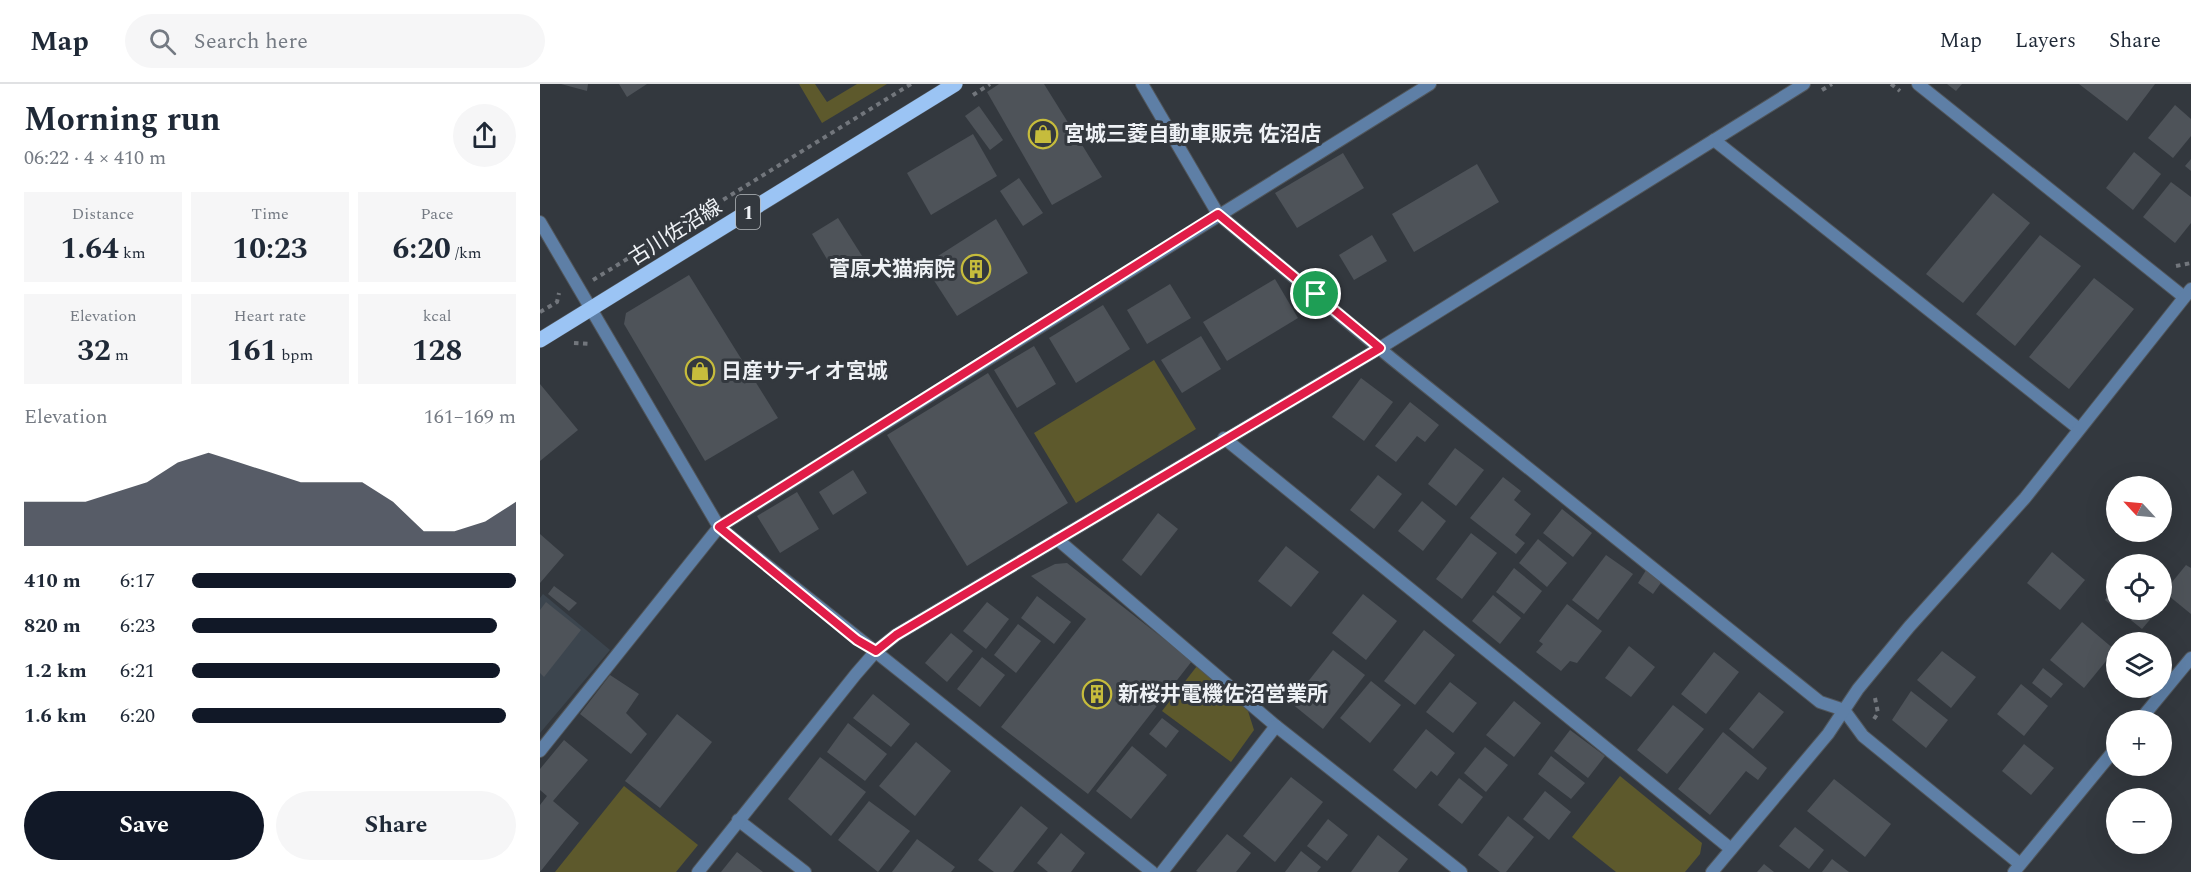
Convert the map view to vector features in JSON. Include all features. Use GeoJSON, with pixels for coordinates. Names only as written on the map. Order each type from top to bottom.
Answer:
{"type":"FeatureCollection","features":[{"type":"Feature","properties":{"kind":"main road","name":"古川佐沼線"},"geometry":{"type":"LineString","coordinates":[[540,340],[955,84]]}},
{"type":"Feature","properties":{"kind":"street"},"geometry":{"type":"LineString","coordinates":[[1142,84],[1218,214],[1380,348],[1820,702],[1844,710],[1863,736],[2017,868],[2106,760]]}},
{"type":"Feature","properties":{"kind":"street"},"geometry":{"type":"LineString","coordinates":[[540,751],[719,527],[1430,84]]}},
{"type":"Feature","properties":{"kind":"street"},"geometry":{"type":"LineString","coordinates":[[698,872],[876,651],[896,635],[1224,438],[1380,348],[1804,84]]}},
{"type":"Feature","properties":{"kind":"street"},"geometry":{"type":"LineString","coordinates":[[1712,872],[1828,734],[1858,690],[1909,627],[2025,498],[2187,293],[1918,84]]}},
{"type":"Feature","properties":{"kind":"street"},"geometry":{"type":"LineString","coordinates":[[1714,140],[2079,429]]}},
{"type":"Feature","properties":{"kind":"street"},"geometry":{"type":"LineString","coordinates":[[540,222],[719,527],[857,640],[876,651],[1152,872]]}},
{"type":"Feature","properties":{"kind":"street"},"geometry":{"type":"LineString","coordinates":[[1224,438],[1731,849]]}},
{"type":"Feature","properties":{"kind":"street"},"geometry":{"type":"LineString","coordinates":[[1057,539],[1276,726],[1461,872]]}},
{"type":"Feature","properties":{"kind":"street"},"geometry":{"type":"LineString","coordinates":[[2147,710],[2191,658]]}},
{"type":"Feature","properties":{"kind":"street"},"geometry":{"type":"LineString","coordinates":[[1162,872],[1276,726]]}},
{"type":"Feature","properties":{"kind":"street"},"geometry":{"type":"LineString","coordinates":[[738,820],[806,872]]}},
{"type":"Feature","properties":{"kind":"path"},"geometry":{"type":"LineString","coordinates":[[557,302],[911,84]]}},
{"type":"Feature","properties":{"kind":"shaded area"},"geometry":{"type":"Polygon","coordinates":[[[799,84],[815,84],[827,102],[857,84],[887,84],[822,123],[799,84]]]}},
{"type":"Feature","properties":{"kind":"shaded area"},"geometry":{"type":"Polygon","coordinates":[[[1154,360],[1196,429],[1076,503],[1034,433],[1154,360]]]}},
{"type":"Feature","properties":{"kind":"shaded area"},"geometry":{"type":"Polygon","coordinates":[[[543,594],[610,650],[540,733],[540,598],[543,594]]]}},
{"type":"Feature","properties":{"kind":"shaded area"},"geometry":{"type":"Polygon","coordinates":[[[1197,666],[1248,711],[1254,730],[1231,762],[1162,711],[1197,666]]]}},
{"type":"Feature","properties":{"kind":"shaded area"},"geometry":{"type":"Polygon","coordinates":[[[1620,776],[1702,843],[1700,854],[1685,872],[1616,872],[1572,837],[1620,776]]]}},
{"type":"Feature","properties":{"kind":"shaded area"},"geometry":{"type":"Polygon","coordinates":[[[624,786],[698,845],[676,872],[555,872],[624,786]]]}},
{"type":"Feature","properties":{"kind":"building"},"geometry":{"type":"Polygon","coordinates":[[[561,84],[588,84],[587,91],[561,84]]]}},
{"type":"Feature","properties":{"kind":"building"},"geometry":{"type":"Polygon","coordinates":[[[619,84],[647,84],[627,97],[619,84]]]}},
{"type":"Feature","properties":{"kind":"building","name":"宮城三菱自動車販売 佐沼店"},"geometry":{"type":"Polygon","coordinates":[[[999,84],[1044,84],[1102,177],[1052,205],[987,92],[999,84]]]}},
{"type":"Feature","properties":{"kind":"building"},"geometry":{"type":"Polygon","coordinates":[[[1947,84],[1962,84],[1956,91],[1947,84]]]}},
{"type":"Feature","properties":{"kind":"building"},"geometry":{"type":"Polygon","coordinates":[[[2079,84],[2155,84],[2127,121],[2079,84]]]}},
{"type":"Feature","properties":{"kind":"building"},"geometry":{"type":"Polygon","coordinates":[[[2175,105],[2191,119],[2191,136],[2173,158],[2148,138],[2175,105]]]}},
{"type":"Feature","properties":{"kind":"building"},"geometry":{"type":"Polygon","coordinates":[[[979,106],[1003,140],[990,150],[965,116],[979,106]]]}},
{"type":"Feature","properties":{"kind":"building"},"geometry":{"type":"Polygon","coordinates":[[[973,134],[997,176],[931,215],[907,173],[973,134]]]}},
{"type":"Feature","properties":{"kind":"building"},"geometry":{"type":"Polygon","coordinates":[[[2134,152],[2161,174],[2133,210],[2106,188],[2134,152]]]}},
{"type":"Feature","properties":{"kind":"building"},"geometry":{"type":"Polygon","coordinates":[[[1343,153],[1364,188],[1297,228],[1275,193],[1343,153]]]}},
{"type":"Feature","properties":{"kind":"building"},"geometry":{"type":"Polygon","coordinates":[[[2191,159],[2191,171],[2185,166],[2191,159]]]}},
{"type":"Feature","properties":{"kind":"building"},"geometry":{"type":"Polygon","coordinates":[[[1477,164],[1499,202],[1414,252],[1392,214],[1477,164]]]}},
{"type":"Feature","properties":{"kind":"building"},"geometry":{"type":"Polygon","coordinates":[[[1019,178],[1043,213],[1023,226],[1000,191],[1019,178]]]}},
{"type":"Feature","properties":{"kind":"building"},"geometry":{"type":"Polygon","coordinates":[[[2171,182],[2191,197],[2191,223],[2175,243],[2143,217],[2171,182]]]}},
{"type":"Feature","properties":{"kind":"building"},"geometry":{"type":"Polygon","coordinates":[[[1993,193],[2030,223],[1963,303],[1926,274],[1993,193]]]}},
{"type":"Feature","properties":{"kind":"building"},"geometry":{"type":"Polygon","coordinates":[[[838,218],[864,259],[837,276],[812,234],[838,218]]]}},
{"type":"Feature","properties":{"kind":"building","name":"菅原犬猫病院"},"geometry":{"type":"Polygon","coordinates":[[[996,219],[1028,273],[957,316],[924,265],[996,219]]]}},
{"type":"Feature","properties":{"kind":"building"},"geometry":{"type":"Polygon","coordinates":[[[1372,235],[1387,261],[1354,280],[1339,255],[1372,235]]]}},
{"type":"Feature","properties":{"kind":"building"},"geometry":{"type":"Polygon","coordinates":[[[2040,235],[2081,266],[2015,346],[1976,314],[2040,235]]]}},
{"type":"Feature","properties":{"kind":"building","name":"日産サティオ宮城"},"geometry":{"type":"Polygon","coordinates":[[[689,275],[778,418],[705,461],[624,324],[626,313],[689,275]]]}},
{"type":"Feature","properties":{"kind":"building"},"geometry":{"type":"Polygon","coordinates":[[[2094,278],[2134,309],[2069,389],[2029,357],[2094,278]]]}},
{"type":"Feature","properties":{"kind":"building"},"geometry":{"type":"Polygon","coordinates":[[[1275,279],[1298,318],[1227,361],[1203,322],[1275,279]]]}},
{"type":"Feature","properties":{"kind":"building"},"geometry":{"type":"Polygon","coordinates":[[[1170,284],[1191,318],[1147,344],[1127,310],[1170,284]]]}},
{"type":"Feature","properties":{"kind":"building"},"geometry":{"type":"Polygon","coordinates":[[[1103,305],[1130,349],[1076,383],[1049,338],[1103,305]]]}},
{"type":"Feature","properties":{"kind":"building"},"geometry":{"type":"Polygon","coordinates":[[[1201,336],[1221,369],[1182,393],[1161,360],[1201,336]]]}},
{"type":"Feature","properties":{"kind":"building"},"geometry":{"type":"Polygon","coordinates":[[[1034,346],[1056,384],[1017,408],[994,370],[1034,346]]]}},
{"type":"Feature","properties":{"kind":"building"},"geometry":{"type":"Polygon","coordinates":[[[988,373],[1068,503],[967,566],[887,435],[988,373]]]}},
{"type":"Feature","properties":{"kind":"building"},"geometry":{"type":"Polygon","coordinates":[[[1361,378],[1393,402],[1364,441],[1332,417],[1361,378]]]}},
{"type":"Feature","properties":{"kind":"building"},"geometry":{"type":"Polygon","coordinates":[[[540,384],[578,430],[540,461],[540,384]]]}},
{"type":"Feature","properties":{"kind":"building"},"geometry":{"type":"Polygon","coordinates":[[[1410,402],[1439,425],[1425,442],[1417,436],[1396,462],[1375,446],[1410,402]]]}},
{"type":"Feature","properties":{"kind":"building"},"geometry":{"type":"Polygon","coordinates":[[[1455,448],[1484,470],[1456,506],[1428,484],[1455,448]]]}},
{"type":"Feature","properties":{"kind":"building"},"geometry":{"type":"Polygon","coordinates":[[[853,470],[867,493],[833,515],[819,492],[853,470]]]}},
{"type":"Feature","properties":{"kind":"building"},"geometry":{"type":"Polygon","coordinates":[[[1378,475],[1402,494],[1374,529],[1350,510],[1378,475]]]}},
{"type":"Feature","properties":{"kind":"building"},"geometry":{"type":"Polygon","coordinates":[[[1503,477],[1521,491],[1514,500],[1531,514],[1515,535],[1525,543],[1516,554],[1470,518],[1503,477]]]}},
{"type":"Feature","properties":{"kind":"building"},"geometry":{"type":"Polygon","coordinates":[[[797,492],[819,529],[780,553],[757,516],[797,492]]]}},
{"type":"Feature","properties":{"kind":"building"},"geometry":{"type":"Polygon","coordinates":[[[1422,501],[1446,521],[1423,551],[1398,531],[1422,501]]]}},
{"type":"Feature","properties":{"kind":"building"},"geometry":{"type":"Polygon","coordinates":[[[1562,509],[1592,533],[1573,557],[1543,533],[1562,509]]]}},
{"type":"Feature","properties":{"kind":"building"},"geometry":{"type":"Polygon","coordinates":[[[1158,513],[1178,529],[1141,576],[1122,560],[1158,513]]]}},
{"type":"Feature","properties":{"kind":"building"},"geometry":{"type":"Polygon","coordinates":[[[1471,533],[1497,553],[1462,599],[1436,579],[1471,533]]]}},
{"type":"Feature","properties":{"kind":"building"},"geometry":{"type":"Polygon","coordinates":[[[540,534],[564,555],[540,583],[540,534]]]}},
{"type":"Feature","properties":{"kind":"building"},"geometry":{"type":"Polygon","coordinates":[[[1538,539],[1567,563],[1547,587],[1519,563],[1538,539]]]}},
{"type":"Feature","properties":{"kind":"building"},"geometry":{"type":"Polygon","coordinates":[[[1286,546],[1319,572],[1291,607],[1258,581],[1286,546]]]}},
{"type":"Feature","properties":{"kind":"building"},"geometry":{"type":"Polygon","coordinates":[[[2052,552],[2085,580],[2060,610],[2027,583],[2052,552]]]}},
{"type":"Feature","properties":{"kind":"building"},"geometry":{"type":"Polygon","coordinates":[[[1606,555],[1633,574],[1598,620],[1572,600],[1606,555]]]}},
{"type":"Feature","properties":{"kind":"building","name":"新桜井電機佐沼営業所"},"geometry":{"type":"Polygon","coordinates":[[[1067,563],[1192,661],[1088,794],[1001,727],[1086,619],[1031,576],[1055,564],[1067,563]]]}},
{"type":"Feature","properties":{"kind":"building"},"geometry":{"type":"Polygon","coordinates":[[[2186,565],[2191,568],[2191,614],[2172,599],[2172,582],[2186,565]]]}},
{"type":"Feature","properties":{"kind":"building"},"geometry":{"type":"Polygon","coordinates":[[[1648,567],[1665,577],[1653,594],[1638,583],[1648,567]]]}},
{"type":"Feature","properties":{"kind":"building"},"geometry":{"type":"Polygon","coordinates":[[[1514,568],[1542,591],[1524,614],[1496,592],[1514,568]]]}},
{"type":"Feature","properties":{"kind":"building"},"geometry":{"type":"Polygon","coordinates":[[[554,586],[577,603],[569,611],[548,594],[554,586]]]}},
{"type":"Feature","properties":{"kind":"building"},"geometry":{"type":"Polygon","coordinates":[[[1363,594],[1397,621],[1366,660],[1332,633],[1363,594]]]}},
{"type":"Feature","properties":{"kind":"building"},"geometry":{"type":"Polygon","coordinates":[[[1493,595],[1521,618],[1500,644],[1472,621],[1493,595]]]}},
{"type":"Feature","properties":{"kind":"building"},"geometry":{"type":"Polygon","coordinates":[[[1037,596],[1071,622],[1054,644],[1021,618],[1037,596]]]}},
{"type":"Feature","properties":{"kind":"building"},"geometry":{"type":"Polygon","coordinates":[[[546,602],[581,630],[544,677],[540,673],[540,610],[546,602]]]}},
{"type":"Feature","properties":{"kind":"building"},"geometry":{"type":"Polygon","coordinates":[[[987,602],[1009,619],[986,649],[963,631],[987,602]]]}},
{"type":"Feature","properties":{"kind":"building"},"geometry":{"type":"Polygon","coordinates":[[[1567,604],[1602,631],[1577,663],[1570,661],[1561,671],[1536,652],[1543,644],[1539,641],[1567,604]]]}},
{"type":"Feature","properties":{"kind":"building"},"geometry":{"type":"Polygon","coordinates":[[[2131,620],[2150,620],[2142,629],[2131,620]]]}},
{"type":"Feature","properties":{"kind":"building"},"geometry":{"type":"Polygon","coordinates":[[[2082,622],[2106,642],[2106,661],[2084,688],[2050,660],[2082,622]]]}},
{"type":"Feature","properties":{"kind":"building"},"geometry":{"type":"Polygon","coordinates":[[[1018,624],[1041,641],[1016,673],[994,655],[1018,624]]]}},
{"type":"Feature","properties":{"kind":"building"},"geometry":{"type":"Polygon","coordinates":[[[1424,630],[1455,655],[1415,705],[1384,681],[1424,630]]]}},
{"type":"Feature","properties":{"kind":"building"},"geometry":{"type":"Polygon","coordinates":[[[951,633],[973,651],[947,682],[925,663],[951,633]]]}},
{"type":"Feature","properties":{"kind":"building"},"geometry":{"type":"Polygon","coordinates":[[[1629,646],[1655,667],[1631,697],[1605,678],[1629,646]]]}},
{"type":"Feature","properties":{"kind":"building"},"geometry":{"type":"Polygon","coordinates":[[[1333,650],[1365,675],[1323,729],[1291,703],[1333,650]]]}},
{"type":"Feature","properties":{"kind":"building"},"geometry":{"type":"Polygon","coordinates":[[[1942,651],[1976,677],[1951,708],[1917,680],[1942,651]]]}},
{"type":"Feature","properties":{"kind":"building"},"geometry":{"type":"Polygon","coordinates":[[[1714,652],[1739,672],[1706,714],[1681,694],[1714,652]]]}},
{"type":"Feature","properties":{"kind":"building"},"geometry":{"type":"Polygon","coordinates":[[[982,657],[1005,675],[980,707],[957,689],[982,657]]]}},
{"type":"Feature","properties":{"kind":"building"},"geometry":{"type":"Polygon","coordinates":[[[2043,668],[2063,684],[2051,698],[2032,683],[2043,668]]]}},
{"type":"Feature","properties":{"kind":"building"},"geometry":{"type":"Polygon","coordinates":[[[610,675],[639,694],[626,713],[647,734],[631,754],[580,714],[610,675]]]}},
{"type":"Feature","properties":{"kind":"building"},"geometry":{"type":"Polygon","coordinates":[[[1371,681],[1401,705],[1370,743],[1340,718],[1371,681]]]}},
{"type":"Feature","properties":{"kind":"building"},"geometry":{"type":"Polygon","coordinates":[[[1450,682],[1477,703],[1453,733],[1426,712],[1450,682]]]}},
{"type":"Feature","properties":{"kind":"building"},"geometry":{"type":"Polygon","coordinates":[[[2021,684],[2048,706],[2024,736],[1997,714],[2021,684]]]}},
{"type":"Feature","properties":{"kind":"building"},"geometry":{"type":"Polygon","coordinates":[[[1911,691],[1948,720],[1926,748],[1892,720],[1911,691]]]}},
{"type":"Feature","properties":{"kind":"building"},"geometry":{"type":"Polygon","coordinates":[[[1759,692],[1784,712],[1753,749],[1729,729],[1759,692]]]}},
{"type":"Feature","properties":{"kind":"building"},"geometry":{"type":"Polygon","coordinates":[[[873,694],[910,724],[891,747],[853,718],[873,694]]]}},
{"type":"Feature","properties":{"kind":"building"},"geometry":{"type":"Polygon","coordinates":[[[1514,701],[1541,723],[1514,757],[1486,735],[1514,701]]]}},
{"type":"Feature","properties":{"kind":"building"},"geometry":{"type":"Polygon","coordinates":[[[1673,705],[1704,729],[1667,774],[1637,750],[1673,705]]]}},
{"type":"Feature","properties":{"kind":"building"},"geometry":{"type":"Polygon","coordinates":[[[677,714],[712,742],[660,808],[625,781],[677,714]]]}},
{"type":"Feature","properties":{"kind":"building"},"geometry":{"type":"Polygon","coordinates":[[[1162,718],[1179,731],[1166,748],[1149,734],[1162,718]]]}},
{"type":"Feature","properties":{"kind":"building"},"geometry":{"type":"Polygon","coordinates":[[[848,723],[887,754],[865,781],[827,752],[848,723]]]}},
{"type":"Feature","properties":{"kind":"building"},"geometry":{"type":"Polygon","coordinates":[[[1426,729],[1455,753],[1437,776],[1431,771],[1416,789],[1393,770],[1426,729]]]}},
{"type":"Feature","properties":{"kind":"building"},"geometry":{"type":"Polygon","coordinates":[[[1570,730],[1605,756],[1588,778],[1554,751],[1570,730]]]}},
{"type":"Feature","properties":{"kind":"building"},"geometry":{"type":"Polygon","coordinates":[[[1723,732],[1767,768],[1758,780],[1746,771],[1710,815],[1678,789],[1723,732]]]}},
{"type":"Feature","properties":{"kind":"building"},"geometry":{"type":"Polygon","coordinates":[[[564,740],[588,760],[553,801],[579,823],[540,872],[540,805],[547,796],[540,790],[540,769],[564,740]]]}},
{"type":"Feature","properties":{"kind":"building"},"geometry":{"type":"Polygon","coordinates":[[[916,742],[951,771],[915,816],[879,786],[916,742]]]}},
{"type":"Feature","properties":{"kind":"building"},"geometry":{"type":"Polygon","coordinates":[[[2024,744],[2054,768],[2031,795],[2002,771],[2024,744]]]}},
{"type":"Feature","properties":{"kind":"building"},"geometry":{"type":"Polygon","coordinates":[[[1132,746],[1167,775],[1131,819],[1096,791],[1132,746]]]}},
{"type":"Feature","properties":{"kind":"building"},"geometry":{"type":"Polygon","coordinates":[[[1485,747],[1508,765],[1486,792],[1464,773],[1485,747]]]}},
{"type":"Feature","properties":{"kind":"building"},"geometry":{"type":"Polygon","coordinates":[[[1551,756],[1585,783],[1571,799],[1538,774],[1551,756]]]}},
{"type":"Feature","properties":{"kind":"building"},"geometry":{"type":"Polygon","coordinates":[[[820,757],[866,792],[831,836],[788,799],[820,757]]]}},
{"type":"Feature","properties":{"kind":"building"},"geometry":{"type":"Polygon","coordinates":[[[1291,777],[1323,802],[1275,862],[1243,836],[1291,777]]]}},
{"type":"Feature","properties":{"kind":"building"},"geometry":{"type":"Polygon","coordinates":[[[1459,778],[1483,797],[1462,824],[1438,805],[1459,778]]]}},
{"type":"Feature","properties":{"kind":"building"},"geometry":{"type":"Polygon","coordinates":[[[1834,779],[1891,824],[1865,857],[1807,811],[1834,779]]]}},
{"type":"Feature","properties":{"kind":"building"},"geometry":{"type":"Polygon","coordinates":[[[1545,791],[1571,812],[1549,840],[1523,819],[1545,791]]]}},
{"type":"Feature","properties":{"kind":"building"},"geometry":{"type":"Polygon","coordinates":[[[869,801],[910,831],[878,872],[838,840],[869,801]]]}},
{"type":"Feature","properties":{"kind":"building"},"geometry":{"type":"Polygon","coordinates":[[[1021,806],[1048,828],[1013,872],[994,872],[978,860],[1021,806]]]}},
{"type":"Feature","properties":{"kind":"building"},"geometry":{"type":"Polygon","coordinates":[[[1508,816],[1534,837],[1506,872],[1500,872],[1478,855],[1508,816]]]}},
{"type":"Feature","properties":{"kind":"building"},"geometry":{"type":"Polygon","coordinates":[[[1328,819],[1348,835],[1327,861],[1307,846],[1328,819]]]}},
{"type":"Feature","properties":{"kind":"building"},"geometry":{"type":"Polygon","coordinates":[[[1795,827],[1824,850],[1809,869],[1779,846],[1795,827]]]}},
{"type":"Feature","properties":{"kind":"building"},"geometry":{"type":"Polygon","coordinates":[[[1061,833],[1085,853],[1071,872],[1048,872],[1037,863],[1061,833]]]}},
{"type":"Feature","properties":{"kind":"building"},"geometry":{"type":"Polygon","coordinates":[[[1227,834],[1251,853],[1236,872],[1196,871],[1227,834]]]}},
{"type":"Feature","properties":{"kind":"building"},"geometry":{"type":"Polygon","coordinates":[[[1378,835],[1408,859],[1398,872],[1351,872],[1378,835]]]}},
{"type":"Feature","properties":{"kind":"building"},"geometry":{"type":"Polygon","coordinates":[[[917,839],[955,867],[951,872],[892,872],[917,839]]]}},
{"type":"Feature","properties":{"kind":"building"},"geometry":{"type":"Polygon","coordinates":[[[1301,851],[1321,867],[1317,872],[1285,872],[1301,851]]]}},
{"type":"Feature","properties":{"kind":"building"},"geometry":{"type":"Polygon","coordinates":[[[737,852],[763,872],[721,872],[737,852]]]}},
{"type":"Feature","properties":{"kind":"building"},"geometry":{"type":"Polygon","coordinates":[[[1832,859],[1849,872],[1822,872],[1832,859]]]}},
{"type":"Feature","properties":{"kind":"building"},"geometry":{"type":"Polygon","coordinates":[[[1764,864],[1774,872],[1757,872],[1764,864]]]}},
{"type":"Feature","properties":{"kind":"place","name":"宮城三菱自動車販売 佐沼店"},"geometry":{"type":"Point","coordinates":[1043,134]}},
{"type":"Feature","properties":{"kind":"place","name":"菅原犬猫病院"},"geometry":{"type":"Point","coordinates":[976,269]}},
{"type":"Feature","properties":{"kind":"place","name":"日産サティオ宮城"},"geometry":{"type":"Point","coordinates":[700,371]}},
{"type":"Feature","properties":{"kind":"place","name":"新桜井電機佐沼営業所"},"geometry":{"type":"Point","coordinates":[1097,694]}},
{"type":"Feature","properties":{"kind":"route"},"geometry":{"type":"LineString","coordinates":[[1218,214],[1316,294],[1380,348],[1224,438],[896,635],[876,651],[857,640],[719,527],[1218,214]]}}]}
